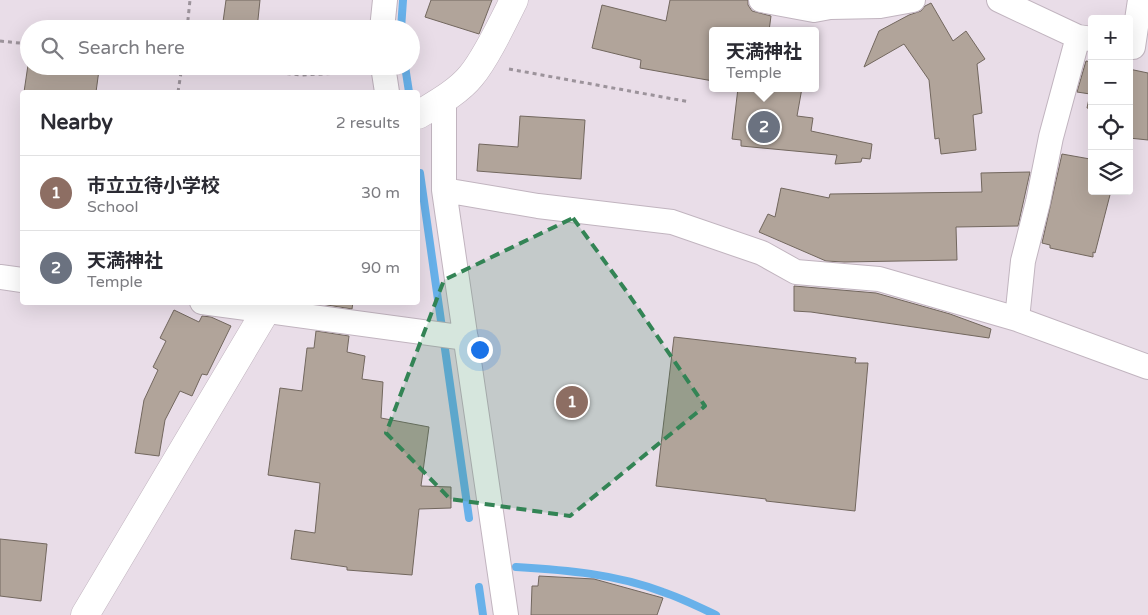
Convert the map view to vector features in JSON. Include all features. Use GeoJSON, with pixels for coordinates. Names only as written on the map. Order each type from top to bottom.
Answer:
{"type":"FeatureCollection","features":[{"type":"Feature","properties":{"kind":"street"},"geometry":{"type":"LineString","coordinates":[[383,20],[385,0]]}},
{"type":"Feature","properties":{"kind":"street"},"geometry":{"type":"LineString","coordinates":[[420,114],[444,98],[471,76],[514,0]]}},
{"type":"Feature","properties":{"kind":"street"},"geometry":{"type":"LineString","coordinates":[[761,0],[814,10],[831,4],[880,6],[913,0]]}},
{"type":"Feature","properties":{"kind":"street"},"geometry":{"type":"LineString","coordinates":[[999,0],[1085,38],[1051,137],[1038,202],[1023,261],[1016,319]]}},
{"type":"Feature","properties":{"kind":"street"},"geometry":{"type":"LineString","coordinates":[[1137,47],[1140,0]]}},
{"type":"Feature","properties":{"kind":"street"},"geometry":{"type":"LineString","coordinates":[[444,98],[444,190],[452,336],[506,615]]}},
{"type":"Feature","properties":{"kind":"street"},"geometry":{"type":"LineString","coordinates":[[444,190],[538,206],[672,222],[762,253],[796,272],[879,279],[1016,319],[1148,367]]}},
{"type":"Feature","properties":{"kind":"street"},"geometry":{"type":"LineString","coordinates":[[0,277],[20,280]]}},
{"type":"Feature","properties":{"kind":"street"},"geometry":{"type":"LineString","coordinates":[[252,305],[268,306],[452,336]]}},
{"type":"Feature","properties":{"kind":"street"},"geometry":{"type":"LineString","coordinates":[[85,615],[268,306]]}},
{"type":"Feature","properties":{"kind":"path"},"geometry":{"type":"LineString","coordinates":[[188,20],[190,0]]}},
{"type":"Feature","properties":{"kind":"path"},"geometry":{"type":"LineString","coordinates":[[0,41],[20,43]]}},
{"type":"Feature","properties":{"kind":"path"},"geometry":{"type":"LineString","coordinates":[[479,64],[690,102]]}},
{"type":"Feature","properties":{"kind":"path"},"geometry":{"type":"LineString","coordinates":[[178,90],[181,75]]}},
{"type":"Feature","properties":{"kind":"path"},"geometry":{"type":"LineString","coordinates":[[302,75],[384,76]]}},
{"type":"Feature","properties":{"kind":"highlighted area"},"geometry":{"type":"Polygon","coordinates":[[[573,218],[627,292],[705,406],[570,516],[450,499],[386,433],[444,280],[573,218]]]}},
{"type":"Feature","properties":{"kind":"building"},"geometry":{"type":"Polygon","coordinates":[[[226,0],[260,0],[258,20],[223,20],[226,0]]]}},
{"type":"Feature","properties":{"kind":"building"},"geometry":{"type":"Polygon","coordinates":[[[431,0],[492,0],[479,34],[425,17],[431,0]]]}},
{"type":"Feature","properties":{"kind":"building"},"geometry":{"type":"Polygon","coordinates":[[[670,0],[748,0],[748,5],[752,11],[771,16],[770,27],[709,27],[709,80],[640,68],[641,60],[592,48],[602,5],[666,21],[670,0]]]}},
{"type":"Feature","properties":{"kind":"building"},"geometry":{"type":"Polygon","coordinates":[[[931,3],[953,41],[966,31],[985,59],[977,64],[982,113],[973,115],[976,150],[941,154],[939,138],[935,139],[929,80],[904,44],[864,67],[879,31],[909,15],[921,11],[931,3]]]}},
{"type":"Feature","properties":{"kind":"building"},"geometry":{"type":"Polygon","coordinates":[[[1086,61],[1088,61],[1088,94],[1077,92],[1086,61]]]}},
{"type":"Feature","properties":{"kind":"building"},"geometry":{"type":"Polygon","coordinates":[[[1133,70],[1148,73],[1148,140],[1133,138],[1133,70]]]}},
{"type":"Feature","properties":{"kind":"building"},"geometry":{"type":"Polygon","coordinates":[[[27,75],[98,75],[96,90],[24,90],[27,75]]]}},
{"type":"Feature","properties":{"kind":"building"},"geometry":{"type":"Polygon","coordinates":[[[738,92],[801,92],[797,116],[813,118],[811,131],[872,144],[870,159],[862,158],[861,162],[835,164],[837,155],[741,146],[741,140],[732,139],[738,92]]]}},
{"type":"Feature","properties":{"kind":"building"},"geometry":{"type":"Polygon","coordinates":[[[520,116],[585,120],[581,179],[477,171],[479,144],[518,147],[520,116]]]}},
{"type":"Feature","properties":{"kind":"building"},"geometry":{"type":"Polygon","coordinates":[[[1062,154],[1088,159],[1088,195],[1110,195],[1093,257],[1050,248],[1050,245],[1042,243],[1062,154]]]}},
{"type":"Feature","properties":{"kind":"building"},"geometry":{"type":"Polygon","coordinates":[[[1030,172],[1018,226],[956,227],[957,260],[826,261],[759,232],[768,214],[775,217],[781,188],[829,198],[830,194],[982,192],[981,173],[1030,172]]]}},
{"type":"Feature","properties":{"kind":"building"},"geometry":{"type":"Polygon","coordinates":[[[794,286],[876,293],[950,314],[991,329],[989,338],[794,311],[794,286]]]}},
{"type":"Feature","properties":{"kind":"building"},"geometry":{"type":"Polygon","coordinates":[[[327,305],[353,305],[352,309],[327,305]]]}},
{"type":"Feature","properties":{"kind":"building"},"geometry":{"type":"Polygon","coordinates":[[[174,310],[199,322],[202,316],[211,317],[231,326],[207,375],[202,374],[192,396],[180,391],[165,420],[159,456],[135,453],[144,400],[158,370],[153,367],[166,341],[160,338],[174,310]]]}},
{"type":"Feature","properties":{"kind":"building"},"geometry":{"type":"Polygon","coordinates":[[[316,331],[349,336],[347,352],[365,356],[362,379],[383,382],[381,418],[429,427],[421,486],[451,487],[451,508],[419,509],[412,575],[347,570],[347,567],[291,559],[295,530],[315,533],[320,483],[268,475],[280,388],[302,391],[307,348],[314,348],[316,331]]]}},
{"type":"Feature","properties":{"kind":"building"},"geometry":{"type":"Polygon","coordinates":[[[674,337],[856,358],[855,363],[868,363],[855,511],[656,486],[674,337]]]}},
{"type":"Feature","properties":{"kind":"building"},"geometry":{"type":"Polygon","coordinates":[[[0,539],[47,544],[41,601],[0,596],[0,539]]]}},
{"type":"Feature","properties":{"kind":"building"},"geometry":{"type":"Polygon","coordinates":[[[539,576],[594,579],[663,598],[657,615],[531,615],[532,586],[538,586],[539,576]]]}},
{"type":"Feature","properties":{"kind":"waterway"},"geometry":{"type":"LineString","coordinates":[[402,20],[403,0]]}},
{"type":"Feature","properties":{"kind":"waterway"},"geometry":{"type":"LineString","coordinates":[[406,75],[409,90]]}},
{"type":"Feature","properties":{"kind":"waterway"},"geometry":{"type":"LineString","coordinates":[[420,173],[469,518]]}},
{"type":"Feature","properties":{"kind":"waterway"},"geometry":{"type":"LineString","coordinates":[[516,567],[572,571],[627,581],[670,594],[716,615]]}},
{"type":"Feature","properties":{"kind":"waterway"},"geometry":{"type":"LineString","coordinates":[[479,587],[483,615]]}},
{"type":"Feature","properties":{"kind":"place","name":"天満神社"},"geometry":{"type":"Point","coordinates":[764,127]}},
{"type":"Feature","properties":{"kind":"place","name":"市立立待小学校"},"geometry":{"type":"Point","coordinates":[572,402]}}]}
